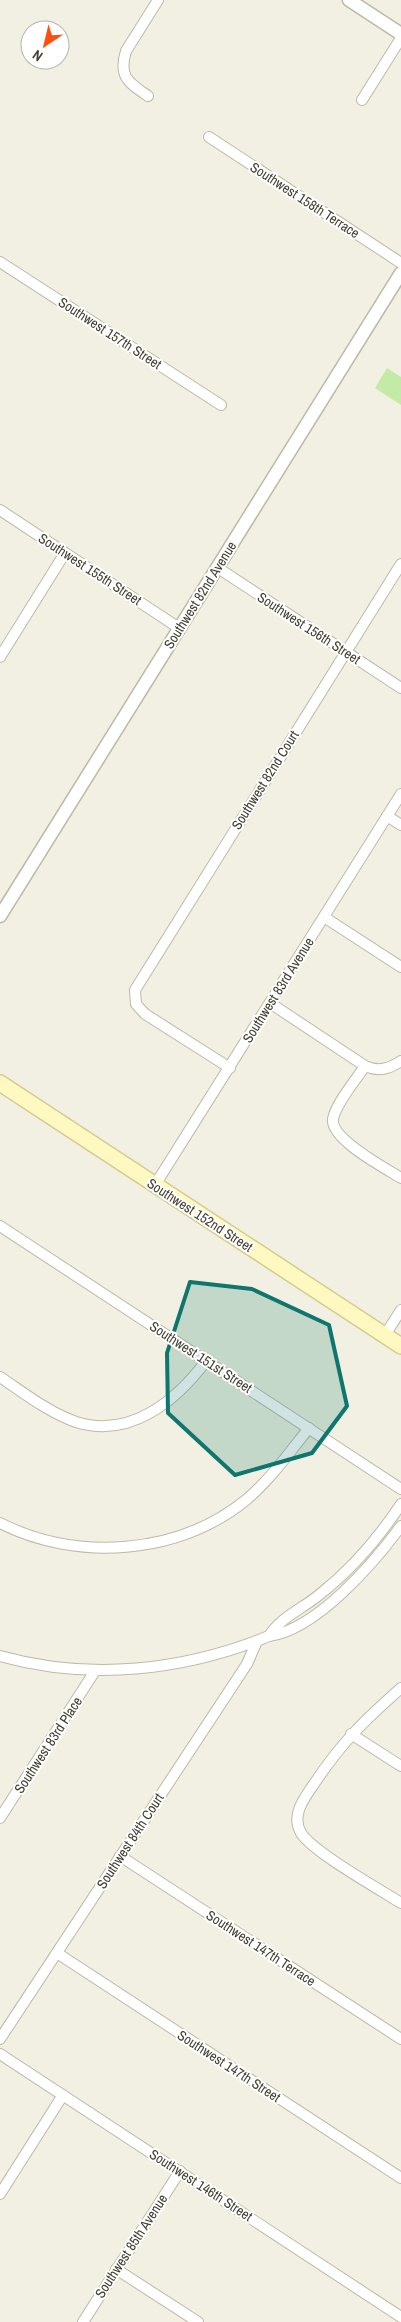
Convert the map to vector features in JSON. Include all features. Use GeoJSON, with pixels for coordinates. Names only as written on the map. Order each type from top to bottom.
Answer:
{"type":"FeatureCollection","features":[{"type":"Feature","properties":{"kind":"main road","name":"Southwest 152nd Street"},"geometry":{"type":"LineString","coordinates":[[0,1083],[401,1346]]}},
{"type":"Feature","properties":{"kind":"street"},"geometry":{"type":"LineString","coordinates":[[148,96],[128,82],[124,76],[123,58],[158,0]]}},
{"type":"Feature","properties":{"kind":"street"},"geometry":{"type":"LineString","coordinates":[[349,0],[401,36],[362,100]]}},
{"type":"Feature","properties":{"kind":"street","name":"Southwest 158th Terrace"},"geometry":{"type":"LineString","coordinates":[[210,137],[401,263]]}},
{"type":"Feature","properties":{"kind":"street","name":"Southwest 157th Street"},"geometry":{"type":"LineString","coordinates":[[0,262],[220,405]]}},
{"type":"Feature","properties":{"kind":"street","name":"Southwest 82nd Avenue"},"geometry":{"type":"LineString","coordinates":[[0,916],[401,273]]}},
{"type":"Feature","properties":{"kind":"street","name":"Southwest 155th Street"},"geometry":{"type":"LineString","coordinates":[[0,510],[179,628]]}},
{"type":"Feature","properties":{"kind":"street"},"geometry":{"type":"LineString","coordinates":[[0,657],[65,553]]}},
{"type":"Feature","properties":{"kind":"street","name":"Southwest 82nd Court"},"geometry":{"type":"LineString","coordinates":[[230,1068],[145,1014],[134,999],[135,990],[140,978],[401,564]]}},
{"type":"Feature","properties":{"kind":"street","name":"Southwest 156th Street"},"geometry":{"type":"LineString","coordinates":[[218,568],[401,688]]}},
{"type":"Feature","properties":{"kind":"street","name":"Southwest 83rd Avenue"},"geometry":{"type":"LineString","coordinates":[[155,1185],[401,794]]}},
{"type":"Feature","properties":{"kind":"street"},"geometry":{"type":"LineString","coordinates":[[387,816],[401,825]]}},
{"type":"Feature","properties":{"kind":"street"},"geometry":{"type":"LineString","coordinates":[[324,916],[401,967]]}},
{"type":"Feature","properties":{"kind":"street"},"geometry":{"type":"LineString","coordinates":[[270,1002],[365,1066],[375,1070],[386,1069],[401,1060]]}},
{"type":"Feature","properties":{"kind":"street"},"geometry":{"type":"LineString","coordinates":[[365,1066],[337,1109],[333,1119],[334,1128],[345,1141],[401,1178]]}},
{"type":"Feature","properties":{"kind":"street","name":"Southwest 151st Street"},"geometry":{"type":"LineString","coordinates":[[0,1226],[401,1489]]}},
{"type":"Feature","properties":{"kind":"street"},"geometry":{"type":"LineString","coordinates":[[385,1336],[401,1310]]}},
{"type":"Feature","properties":{"kind":"street"},"geometry":{"type":"LineString","coordinates":[[0,1377],[66,1418],[90,1424],[117,1424],[142,1418],[166,1405],[184,1389],[206,1361]]}},
{"type":"Feature","properties":{"kind":"street"},"geometry":{"type":"LineString","coordinates":[[0,1524],[47,1541],[88,1548],[127,1547],[169,1539],[211,1522],[245,1500],[274,1471],[309,1428]]}},
{"type":"Feature","properties":{"kind":"street"},"geometry":{"type":"LineString","coordinates":[[269,1636],[277,1624],[319,1595],[365,1554],[401,1504]]}},
{"type":"Feature","properties":{"kind":"street"},"geometry":{"type":"LineString","coordinates":[[0,1656],[43,1666],[95,1671],[159,1667],[282,1634],[335,1598],[363,1573],[401,1526]]}},
{"type":"Feature","properties":{"kind":"street","name":"Southwest 84th Court"},"geometry":{"type":"LineString","coordinates":[[0,2039],[247,1664],[257,1641]]}},
{"type":"Feature","properties":{"kind":"street","name":"Southwest 83rd Place"},"geometry":{"type":"LineString","coordinates":[[0,1818],[95,1671]]}},
{"type":"Feature","properties":{"kind":"street"},"geometry":{"type":"LineString","coordinates":[[401,1688],[340,1746],[302,1802],[297,1815],[299,1827],[312,1844],[401,1903]]}},
{"type":"Feature","properties":{"kind":"street"},"geometry":{"type":"LineString","coordinates":[[351,1734],[401,1766]]}},
{"type":"Feature","properties":{"kind":"street","name":"Southwest 147th Terrace"},"geometry":{"type":"LineString","coordinates":[[120,1856],[401,2039]]}},
{"type":"Feature","properties":{"kind":"street","name":"Southwest 147th Street"},"geometry":{"type":"LineString","coordinates":[[57,1953],[401,2178]]}},
{"type":"Feature","properties":{"kind":"street","name":"Southwest 146th Street"},"geometry":{"type":"LineString","coordinates":[[0,2054],[401,2317]]}},
{"type":"Feature","properties":{"kind":"street"},"geometry":{"type":"LineString","coordinates":[[0,2194],[63,2095]]}},
{"type":"Feature","properties":{"kind":"street","name":"Southwest 85th Avenue"},"geometry":{"type":"LineString","coordinates":[[83,2322],[180,2171]]}},
{"type":"Feature","properties":{"kind":"street"},"geometry":{"type":"LineString","coordinates":[[116,2269],[198,2322]]}},
{"type":"Feature","properties":{"kind":"highlighted area"},"geometry":{"type":"Polygon","coordinates":[[[190,1282],[252,1289],[329,1325],[347,1406],[312,1453],[235,1475],[168,1413],[167,1353],[190,1282]]]}},
{"type":"Feature","properties":{"kind":"green space"},"geometry":{"type":"Polygon","coordinates":[[[387,368],[401,377],[401,405],[375,388],[387,368]]]}}]}
